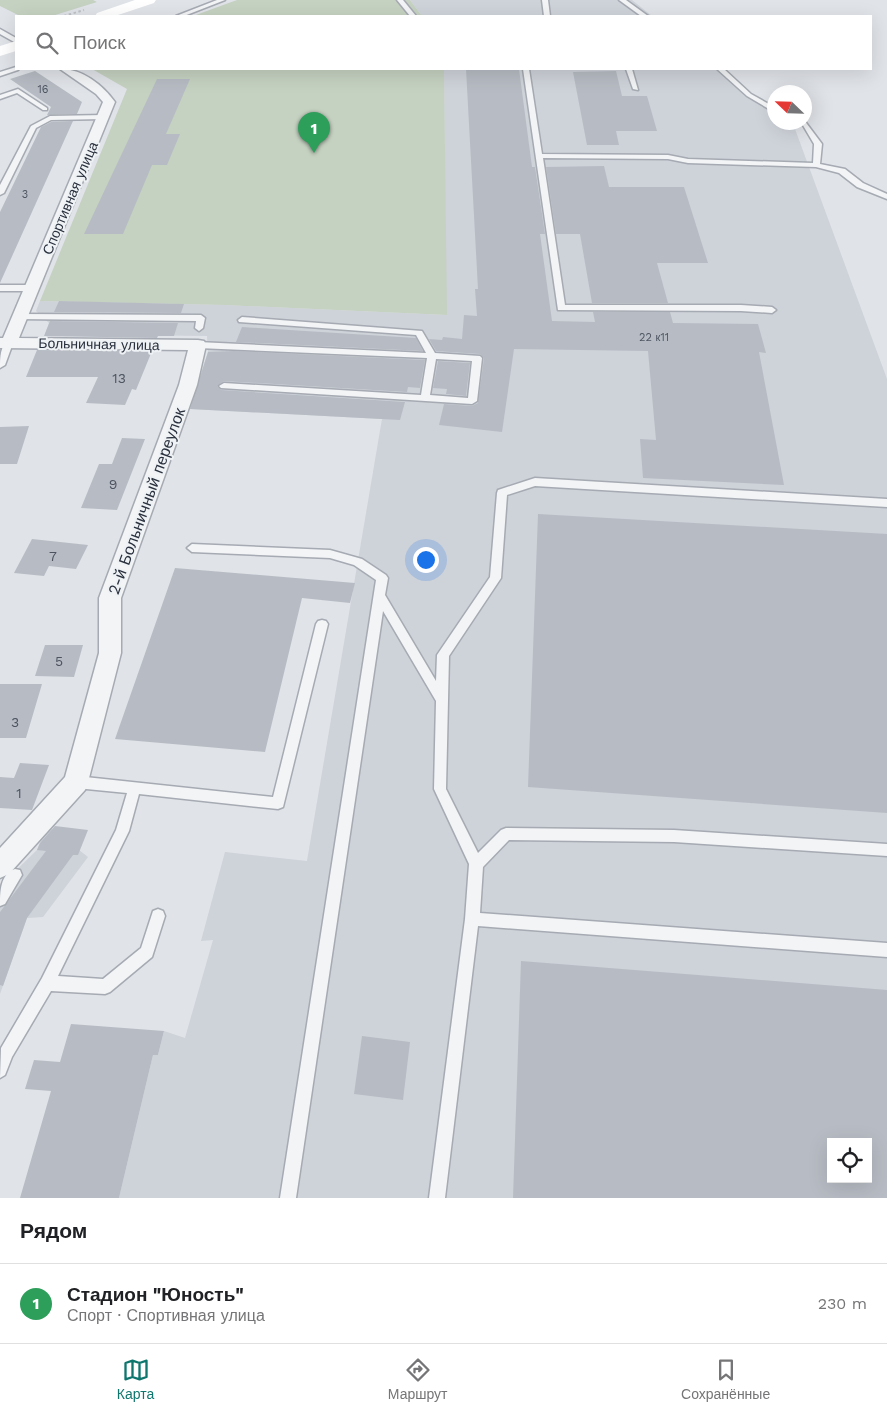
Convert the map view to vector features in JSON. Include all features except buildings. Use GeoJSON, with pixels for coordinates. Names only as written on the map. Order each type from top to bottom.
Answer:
{"type":"FeatureCollection","features":[{"type":"Feature","properties":{"kind":"main road"},"geometry":{"type":"LineString","coordinates":[[105,15],[149,0]]}},
{"type":"Feature","properties":{"kind":"main road"},"geometry":{"type":"LineString","coordinates":[[0,51],[15,46]]}},
{"type":"Feature","properties":{"kind":"street","name":"Спортивная улица"},"geometry":{"type":"LineString","coordinates":[[5,344],[21,317],[109,102],[100,91],[68,70]]}},
{"type":"Feature","properties":{"kind":"street","name":"Больничная улица"},"geometry":{"type":"LineString","coordinates":[[5,344],[198,337]]}},
{"type":"Feature","properties":{"kind":"street","name":"2-й Больничный переулок"},"geometry":{"type":"LineString","coordinates":[[8,871],[76,782],[110,654],[110,598],[188,385],[198,337]]}},
{"type":"Feature","properties":{"kind":"lane"},"geometry":{"type":"LineString","coordinates":[[182,15],[222,0]]}},
{"type":"Feature","properties":{"kind":"lane"},"geometry":{"type":"LineString","coordinates":[[400,0],[412,15]]}},
{"type":"Feature","properties":{"kind":"lane"},"geometry":{"type":"LineString","coordinates":[[545,0],[547,15]]}},
{"type":"Feature","properties":{"kind":"lane"},"geometry":{"type":"LineString","coordinates":[[622,0],[644,15]]}},
{"type":"Feature","properties":{"kind":"lane"},"geometry":{"type":"LineString","coordinates":[[0,31],[15,40]]}},
{"type":"Feature","properties":{"kind":"lane"},"geometry":{"type":"LineString","coordinates":[[0,74],[15,69]]}},
{"type":"Feature","properties":{"kind":"lane"},"geometry":{"type":"LineString","coordinates":[[526,70],[561,308],[741,308],[772,310]]}},
{"type":"Feature","properties":{"kind":"lane"},"geometry":{"type":"LineString","coordinates":[[628,70],[636,88]]}},
{"type":"Feature","properties":{"kind":"lane"},"geometry":{"type":"LineString","coordinates":[[721,70],[749,95],[767,106]]}},
{"type":"Feature","properties":{"kind":"lane"},"geometry":{"type":"LineString","coordinates":[[0,97],[18,91],[45,109]]}},
{"type":"Feature","properties":{"kind":"lane"},"geometry":{"type":"LineString","coordinates":[[0,193],[33,127],[50,118],[104,117]]}},
{"type":"Feature","properties":{"kind":"lane"},"geometry":{"type":"LineString","coordinates":[[809,130],[818,144],[816,165]]}},
{"type":"Feature","properties":{"kind":"lane"},"geometry":{"type":"LineString","coordinates":[[538,156],[668,157],[688,161],[816,165],[842,172],[860,185],[887,198]]}},
{"type":"Feature","properties":{"kind":"lane"},"geometry":{"type":"LineString","coordinates":[[0,288],[32,288]]}},
{"type":"Feature","properties":{"kind":"lane"},"geometry":{"type":"LineString","coordinates":[[21,317],[201,318],[198,337],[477,358],[472,401],[224,386]]}},
{"type":"Feature","properties":{"kind":"lane"},"geometry":{"type":"LineString","coordinates":[[242,320],[419,333],[432,356],[425,398]]}},
{"type":"Feature","properties":{"kind":"lane"},"geometry":{"type":"LineString","coordinates":[[0,365],[5,344]]}},
{"type":"Feature","properties":{"kind":"lane"},"geometry":{"type":"LineString","coordinates":[[437,1198],[472,919],[476,864],[440,788],[443,655],[495,578],[502,494],[535,482],[887,504]]}},
{"type":"Feature","properties":{"kind":"lane"},"geometry":{"type":"LineString","coordinates":[[192,548],[330,554],[358,562],[382,578],[288,1198]]}},
{"type":"Feature","properties":{"kind":"lane"},"geometry":{"type":"LineString","coordinates":[[379,595],[442,702]]}},
{"type":"Feature","properties":{"kind":"lane"},"geometry":{"type":"LineString","coordinates":[[76,782],[278,803],[322,624]]}},
{"type":"Feature","properties":{"kind":"lane"},"geometry":{"type":"LineString","coordinates":[[0,1070],[6,1053],[47,983],[122,831],[135,787]]}},
{"type":"Feature","properties":{"kind":"lane"},"geometry":{"type":"LineString","coordinates":[[476,864],[506,834],[674,836],[887,850]]}},
{"type":"Feature","properties":{"kind":"lane"},"geometry":{"type":"LineString","coordinates":[[0,899],[8,871]]}},
{"type":"Feature","properties":{"kind":"lane"},"geometry":{"type":"LineString","coordinates":[[47,983],[105,987],[147,952],[158,916]]}},
{"type":"Feature","properties":{"kind":"lane"},"geometry":{"type":"LineString","coordinates":[[472,919],[887,950]]}},
{"type":"Feature","properties":{"kind":"shaded area"},"geometry":{"type":"Polygon","coordinates":[[[410,0],[632,0],[651,15],[421,15],[410,0]]]}},
{"type":"Feature","properties":{"kind":"shaded area"},"geometry":{"type":"Polygon","coordinates":[[[444,70],[720,70],[767,107],[767,130],[795,130],[887,379],[887,1198],[119,1198],[153,1055],[158,1055],[164,1031],[185,1038],[213,940],[201,941],[225,852],[307,861],[382,419],[191,409],[208,352],[207,336],[45,334],[49,323],[36,311],[40,301],[225,305],[446,315],[444,70]]]}},
{"type":"Feature","properties":{"kind":"shaded area"},"geometry":{"type":"Polygon","coordinates":[[[47,825],[88,857],[43,917],[27,918],[0,994],[0,886],[37,850],[47,825]]]}},
{"type":"Feature","properties":{"kind":"green space"},"geometry":{"type":"Polygon","coordinates":[[[0,0],[93,0],[97,2],[55,15],[18,15],[0,6],[0,0]]]}},
{"type":"Feature","properties":{"kind":"green space"},"geometry":{"type":"Polygon","coordinates":[[[237,0],[410,0],[421,15],[196,15],[237,0]]]}},
{"type":"Feature","properties":{"kind":"green space"},"geometry":{"type":"Polygon","coordinates":[[[94,70],[444,70],[447,315],[225,305],[40,301],[127,89],[94,70]]]}},
{"type":"Feature","properties":{"kind":"place","name":"Стадион \"Юность\""},"geometry":{"type":"Point","coordinates":[314,153]}}]}
